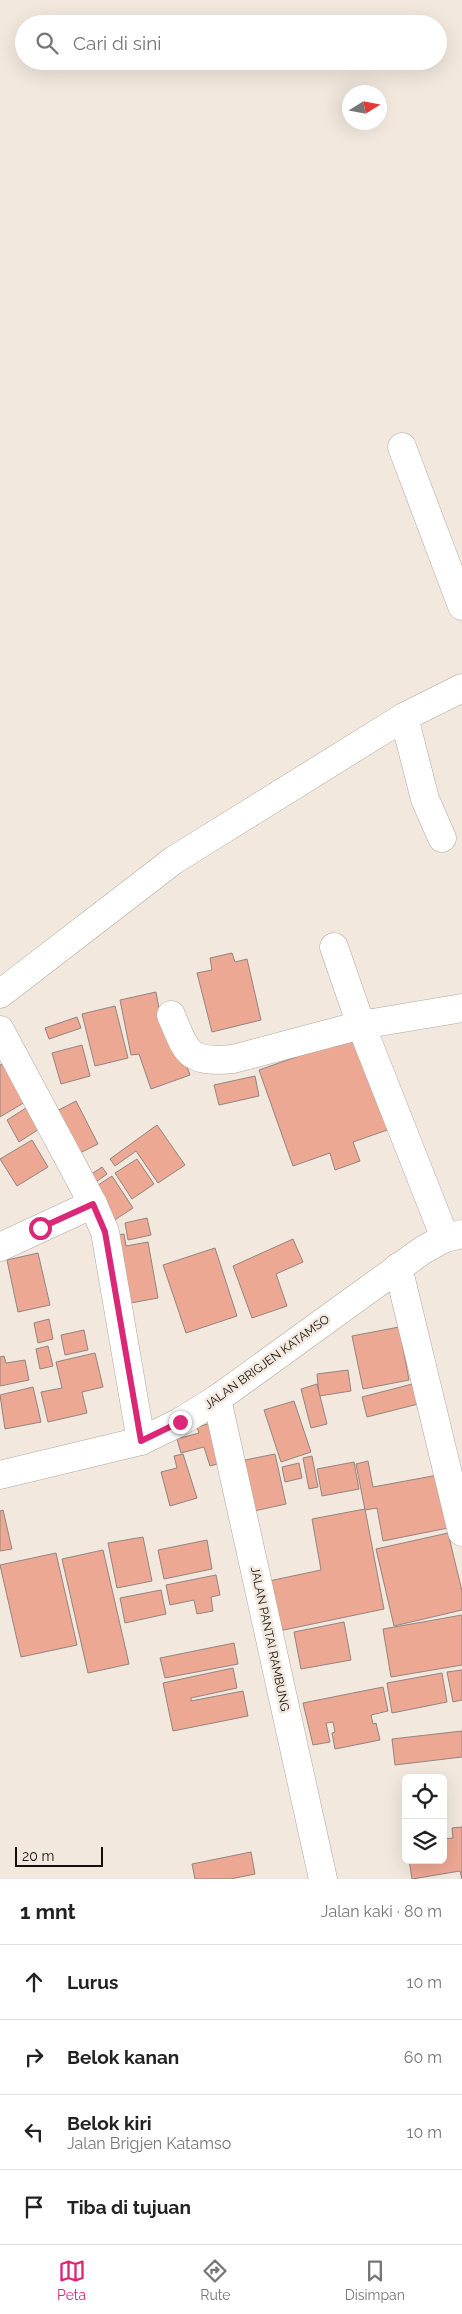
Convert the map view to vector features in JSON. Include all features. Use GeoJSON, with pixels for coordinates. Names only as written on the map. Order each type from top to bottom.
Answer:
{"type":"FeatureCollection","features":[{"type":"Feature","properties":{"kind":"street"},"geometry":{"type":"LineString","coordinates":[[402,447],[462,606]]}},
{"type":"Feature","properties":{"kind":"street"},"geometry":{"type":"LineString","coordinates":[[0,994],[174,860],[249,811],[404,717],[462,688]]}},
{"type":"Feature","properties":{"kind":"street"},"geometry":{"type":"LineString","coordinates":[[404,717],[425,798],[442,838]]}},
{"type":"Feature","properties":{"kind":"street"},"geometry":{"type":"LineString","coordinates":[[334,947],[360,1025],[454,1236]]}},
{"type":"Feature","properties":{"kind":"street"},"geometry":{"type":"LineString","coordinates":[[171,1015],[185,1049],[198,1058],[214,1061],[233,1059],[360,1025],[462,1008]]}},
{"type":"Feature","properties":{"kind":"street"},"geometry":{"type":"LineString","coordinates":[[0,1030],[93,1204],[105,1232],[141,1441]]}},
{"type":"Feature","properties":{"kind":"street"},"geometry":{"type":"LineString","coordinates":[[0,1247],[93,1204]]}},
{"type":"Feature","properties":{"kind":"street","name":"JALAN BRIGJEN KATAMSO"},"geometry":{"type":"LineString","coordinates":[[0,1475],[141,1441],[180,1422],[218,1399],[398,1267],[454,1236]]}},
{"type":"Feature","properties":{"kind":"street"},"geometry":{"type":"LineString","coordinates":[[398,1267],[462,1532]]}},
{"type":"Feature","properties":{"kind":"street","name":"JALAN PANTAI RAMBUNG"},"geometry":{"type":"LineString","coordinates":[[218,1399],[323,1879]]}},
{"type":"Feature","properties":{"kind":"building"},"geometry":{"type":"Polygon","coordinates":[[[232,953],[235,962],[247,959],[261,1020],[212,1032],[197,973],[212,970],[210,958],[232,953]]]}},
{"type":"Feature","properties":{"kind":"building"},"geometry":{"type":"Polygon","coordinates":[[[156,992],[160,1014],[167,1012],[190,1075],[151,1089],[139,1054],[131,1055],[120,1000],[156,992]]]}},
{"type":"Feature","properties":{"kind":"building"},"geometry":{"type":"Polygon","coordinates":[[[115,1006],[128,1058],[95,1066],[82,1014],[115,1006]]]}},
{"type":"Feature","properties":{"kind":"building"},"geometry":{"type":"Polygon","coordinates":[[[77,1017],[81,1028],[49,1039],[45,1028],[77,1017]]]}},
{"type":"Feature","properties":{"kind":"building"},"geometry":{"type":"Polygon","coordinates":[[[356,1036],[390,1129],[353,1142],[360,1161],[335,1170],[330,1153],[293,1166],[259,1070],[356,1036]]]}},
{"type":"Feature","properties":{"kind":"building"},"geometry":{"type":"Polygon","coordinates":[[[82,1045],[90,1076],[61,1084],[52,1053],[82,1045]]]}},
{"type":"Feature","properties":{"kind":"building"},"geometry":{"type":"Polygon","coordinates":[[[2,1064],[25,1102],[0,1117],[0,1065],[2,1064]]]}},
{"type":"Feature","properties":{"kind":"building"},"geometry":{"type":"Polygon","coordinates":[[[255,1076],[259,1096],[219,1105],[214,1085],[255,1076]]]}},
{"type":"Feature","properties":{"kind":"building"},"geometry":{"type":"Polygon","coordinates":[[[76,1101],[98,1144],[70,1158],[49,1115],[76,1101]]]}},
{"type":"Feature","properties":{"kind":"building"},"geometry":{"type":"Polygon","coordinates":[[[26,1108],[39,1129],[19,1142],[7,1120],[26,1108]]]}},
{"type":"Feature","properties":{"kind":"building"},"geometry":{"type":"Polygon","coordinates":[[[157,1125],[185,1165],[158,1183],[136,1151],[115,1166],[110,1159],[157,1125]]]}},
{"type":"Feature","properties":{"kind":"building"},"geometry":{"type":"Polygon","coordinates":[[[32,1140],[48,1167],[17,1186],[0,1159],[32,1140]]]}},
{"type":"Feature","properties":{"kind":"building"},"geometry":{"type":"Polygon","coordinates":[[[137,1159],[154,1184],[132,1199],[115,1173],[137,1159]]]}},
{"type":"Feature","properties":{"kind":"building"},"geometry":{"type":"Polygon","coordinates":[[[102,1167],[107,1174],[89,1187],[84,1179],[102,1167]]]}},
{"type":"Feature","properties":{"kind":"building"},"geometry":{"type":"Polygon","coordinates":[[[112,1176],[133,1208],[110,1223],[89,1191],[112,1176]]]}},
{"type":"Feature","properties":{"kind":"building"},"geometry":{"type":"Polygon","coordinates":[[[147,1218],[151,1235],[128,1240],[125,1223],[147,1218]]]}},
{"type":"Feature","properties":{"kind":"building"},"geometry":{"type":"Polygon","coordinates":[[[124,1234],[126,1246],[148,1242],[158,1298],[120,1305],[108,1236],[124,1234]]]}},
{"type":"Feature","properties":{"kind":"building"},"geometry":{"type":"Polygon","coordinates":[[[293,1239],[303,1262],[276,1274],[287,1306],[252,1318],[233,1266],[293,1239]]]}},
{"type":"Feature","properties":{"kind":"building"},"geometry":{"type":"Polygon","coordinates":[[[215,1248],[237,1316],[186,1333],[163,1265],[215,1248]]]}},
{"type":"Feature","properties":{"kind":"building"},"geometry":{"type":"Polygon","coordinates":[[[38,1253],[50,1305],[18,1312],[7,1260],[38,1253]]]}},
{"type":"Feature","properties":{"kind":"building"},"geometry":{"type":"Polygon","coordinates":[[[49,1319],[53,1339],[38,1343],[34,1323],[49,1319]]]}},
{"type":"Feature","properties":{"kind":"building"},"geometry":{"type":"Polygon","coordinates":[[[399,1327],[409,1380],[363,1389],[352,1336],[399,1327]]]}},
{"type":"Feature","properties":{"kind":"building"},"geometry":{"type":"Polygon","coordinates":[[[84,1330],[88,1350],[65,1355],[61,1335],[84,1330]]]}},
{"type":"Feature","properties":{"kind":"building"},"geometry":{"type":"Polygon","coordinates":[[[48,1346],[53,1366],[40,1369],[36,1349],[48,1346]]]}},
{"type":"Feature","properties":{"kind":"building"},"geometry":{"type":"Polygon","coordinates":[[[95,1353],[103,1387],[82,1392],[87,1413],[48,1422],[41,1392],[62,1388],[56,1362],[95,1353]]]}},
{"type":"Feature","properties":{"kind":"building"},"geometry":{"type":"Polygon","coordinates":[[[4,1356],[6,1363],[25,1360],[29,1380],[0,1386],[0,1357],[4,1356]]]}},
{"type":"Feature","properties":{"kind":"building"},"geometry":{"type":"Polygon","coordinates":[[[348,1370],[351,1391],[319,1396],[317,1374],[348,1370]]]}},
{"type":"Feature","properties":{"kind":"building"},"geometry":{"type":"Polygon","coordinates":[[[416,1383],[422,1403],[367,1417],[362,1397],[416,1383]]]}},
{"type":"Feature","properties":{"kind":"building"},"geometry":{"type":"Polygon","coordinates":[[[317,1384],[327,1424],[311,1428],[301,1389],[317,1384]]]}},
{"type":"Feature","properties":{"kind":"building"},"geometry":{"type":"Polygon","coordinates":[[[33,1387],[41,1422],[5,1429],[0,1395],[33,1387]]]}},
{"type":"Feature","properties":{"kind":"building"},"geometry":{"type":"Polygon","coordinates":[[[294,1401],[311,1452],[281,1462],[264,1410],[294,1401]]]}},
{"type":"Feature","properties":{"kind":"building"},"geometry":{"type":"Polygon","coordinates":[[[211,1423],[224,1462],[210,1466],[204,1447],[181,1453],[177,1439],[199,1433],[197,1427],[211,1423]]]}},
{"type":"Feature","properties":{"kind":"building"},"geometry":{"type":"Polygon","coordinates":[[[183,1454],[197,1498],[170,1506],[161,1472],[177,1468],[174,1456],[183,1454]]]}},
{"type":"Feature","properties":{"kind":"building"},"geometry":{"type":"Polygon","coordinates":[[[275,1454],[286,1504],[254,1511],[245,1460],[275,1454]]]}},
{"type":"Feature","properties":{"kind":"building"},"geometry":{"type":"Polygon","coordinates":[[[312,1456],[318,1487],[309,1489],[303,1458],[312,1456]]]}},
{"type":"Feature","properties":{"kind":"building"},"geometry":{"type":"Polygon","coordinates":[[[368,1461],[373,1487],[438,1475],[448,1528],[383,1541],[377,1508],[365,1510],[356,1464],[368,1461]]]}},
{"type":"Feature","properties":{"kind":"building"},"geometry":{"type":"Polygon","coordinates":[[[354,1462],[359,1489],[322,1496],[317,1469],[354,1462]]]}},
{"type":"Feature","properties":{"kind":"building"},"geometry":{"type":"Polygon","coordinates":[[[299,1463],[302,1478],[285,1482],[282,1467],[299,1463]]]}},
{"type":"Feature","properties":{"kind":"building"},"geometry":{"type":"Polygon","coordinates":[[[365,1509],[384,1609],[279,1631],[269,1581],[321,1570],[312,1519],[365,1509]]]}},
{"type":"Feature","properties":{"kind":"building"},"geometry":{"type":"Polygon","coordinates":[[[3,1510],[12,1549],[0,1551],[0,1511],[3,1510]]]}},
{"type":"Feature","properties":{"kind":"building"},"geometry":{"type":"Polygon","coordinates":[[[448,1533],[462,1591],[462,1610],[394,1626],[376,1549],[448,1533]]]}},
{"type":"Feature","properties":{"kind":"building"},"geometry":{"type":"Polygon","coordinates":[[[143,1537],[152,1581],[117,1588],[108,1543],[143,1537]]]}},
{"type":"Feature","properties":{"kind":"building"},"geometry":{"type":"Polygon","coordinates":[[[207,1540],[212,1569],[164,1579],[158,1550],[207,1540]]]}},
{"type":"Feature","properties":{"kind":"building"},"geometry":{"type":"Polygon","coordinates":[[[103,1550],[129,1664],[88,1673],[62,1559],[103,1550]]]}},
{"type":"Feature","properties":{"kind":"building"},"geometry":{"type":"Polygon","coordinates":[[[56,1553],[77,1645],[21,1657],[0,1565],[56,1553]]]}},
{"type":"Feature","properties":{"kind":"building"},"geometry":{"type":"Polygon","coordinates":[[[216,1575],[220,1595],[211,1597],[213,1611],[197,1614],[194,1600],[170,1605],[166,1585],[216,1575]]]}},
{"type":"Feature","properties":{"kind":"building"},"geometry":{"type":"Polygon","coordinates":[[[161,1590],[166,1614],[125,1623],[120,1598],[161,1590]]]}},
{"type":"Feature","properties":{"kind":"building"},"geometry":{"type":"Polygon","coordinates":[[[462,1615],[462,1665],[391,1677],[383,1629],[462,1615]]]}},
{"type":"Feature","properties":{"kind":"building"},"geometry":{"type":"Polygon","coordinates":[[[344,1622],[351,1660],[301,1669],[294,1632],[344,1622]]]}},
{"type":"Feature","properties":{"kind":"building"},"geometry":{"type":"Polygon","coordinates":[[[234,1643],[238,1664],[165,1678],[160,1658],[234,1643]]]}},
{"type":"Feature","properties":{"kind":"building"},"geometry":{"type":"Polygon","coordinates":[[[233,1668],[237,1688],[191,1698],[191,1701],[243,1691],[248,1716],[173,1731],[163,1683],[233,1668]]]}},
{"type":"Feature","properties":{"kind":"building"},"geometry":{"type":"Polygon","coordinates":[[[462,1670],[462,1700],[453,1702],[447,1672],[462,1670]]]}},
{"type":"Feature","properties":{"kind":"building"},"geometry":{"type":"Polygon","coordinates":[[[442,1673],[447,1702],[392,1713],[387,1683],[442,1673]]]}},
{"type":"Feature","properties":{"kind":"building"},"geometry":{"type":"Polygon","coordinates":[[[383,1687],[388,1711],[371,1715],[373,1724],[376,1723],[380,1740],[335,1749],[332,1733],[335,1732],[333,1722],[326,1723],[330,1742],[313,1745],[303,1703],[383,1687]]]}},
{"type":"Feature","properties":{"kind":"building"},"geometry":{"type":"Polygon","coordinates":[[[462,1731],[462,1757],[395,1765],[392,1739],[462,1731]]]}},
{"type":"Feature","properties":{"kind":"building"},"geometry":{"type":"Polygon","coordinates":[[[462,1827],[462,1879],[460,1871],[412,1879],[410,1864],[447,1864],[447,1839],[453,1838],[452,1828],[462,1827]]]}},
{"type":"Feature","properties":{"kind":"building"},"geometry":{"type":"Polygon","coordinates":[[[251,1852],[255,1874],[230,1879],[195,1879],[192,1864],[251,1852]]]}},
{"type":"Feature","properties":{"kind":"route"},"geometry":{"type":"LineString","coordinates":[[40,1228],[93,1204],[105,1232],[141,1441],[180,1422]]}}]}
